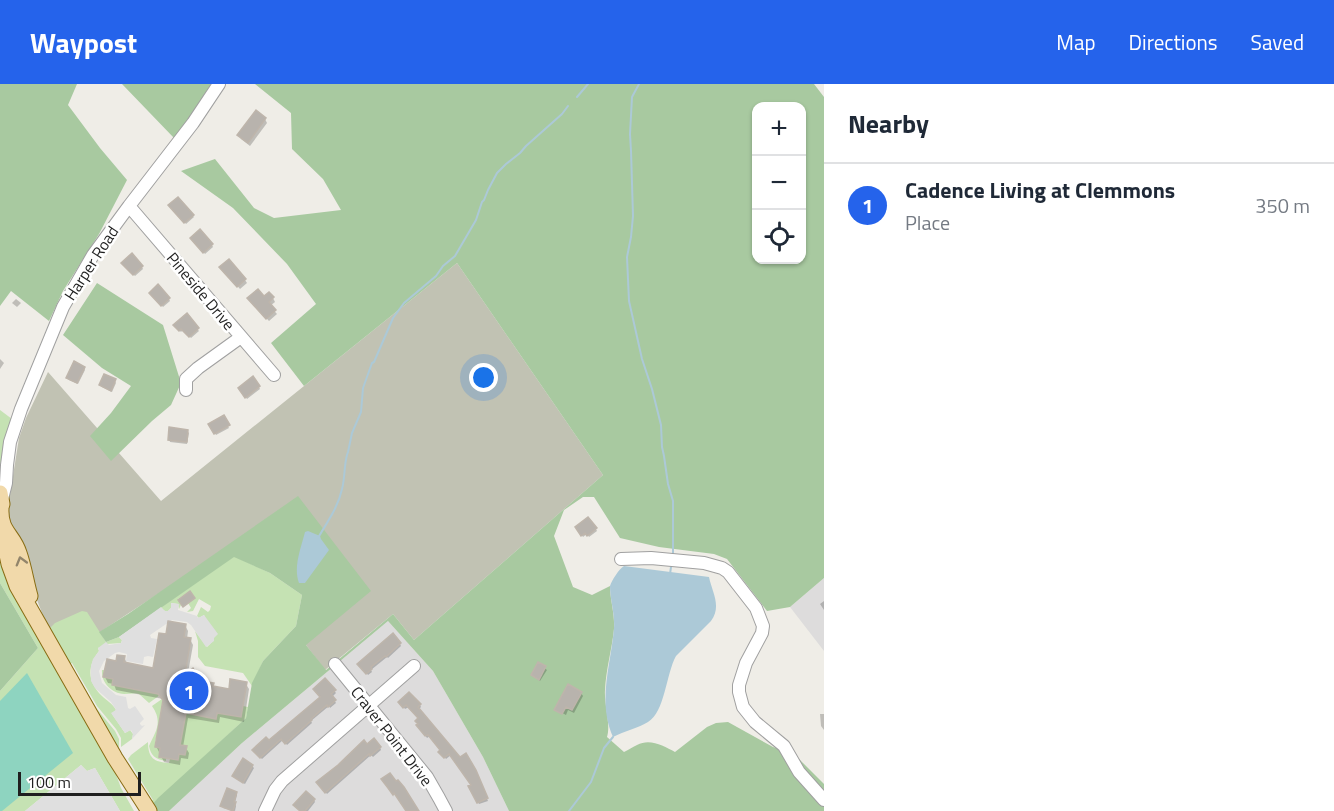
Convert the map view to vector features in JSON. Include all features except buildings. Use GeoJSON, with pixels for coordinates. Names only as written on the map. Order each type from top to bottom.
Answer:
{"type":"FeatureCollection","features":[{"type":"Feature","properties":{"kind":"main road"},"geometry":{"type":"LineString","coordinates":[[1,503],[0,520],[18,550],[35,617]]}},
{"type":"Feature","properties":{"kind":"main road"},"geometry":{"type":"LineString","coordinates":[[0,536],[5,545],[14,580],[115,758],[149,811]]}},
{"type":"Feature","properties":{"kind":"main road"},"geometry":{"type":"LineString","coordinates":[[115,758],[141,811]]}},
{"type":"Feature","properties":{"kind":"street","name":"Harper Road"},"geometry":{"type":"LineString","coordinates":[[1,503],[6,483],[3,469],[10,442],[21,409],[63,307],[93,255],[193,123],[219,84]]}},
{"type":"Feature","properties":{"kind":"street","name":"Pineside Drive"},"geometry":{"type":"LineString","coordinates":[[129,206],[274,375]]}},
{"type":"Feature","properties":{"kind":"street"},"geometry":{"type":"LineString","coordinates":[[186,390],[186,379],[241,337]]}},
{"type":"Feature","properties":{"kind":"street"},"geometry":{"type":"LineString","coordinates":[[621,559],[651,558],[704,563],[715,565],[728,572],[756,608],[763,626],[762,633],[746,663],[739,685],[743,707],[755,722],[784,746],[799,772],[824,800]]}},
{"type":"Feature","properties":{"kind":"street","name":"Craver Point Drive"},"geometry":{"type":"LineString","coordinates":[[335,664],[427,777],[446,811]]}},
{"type":"Feature","properties":{"kind":"street"},"geometry":{"type":"LineString","coordinates":[[265,811],[282,781],[414,666]]}},
{"type":"Feature","properties":{"kind":"shaded area"},"geometry":{"type":"Polygon","coordinates":[[[457,263],[603,475],[414,640],[393,614],[325,670],[306,645],[298,497],[173,584],[65,655],[44,618],[6,520],[19,438],[48,372],[161,501],[457,263]]]}},
{"type":"Feature","properties":{"kind":"shaded area"},"geometry":{"type":"Polygon","coordinates":[[[824,578],[824,651],[790,607],[824,578]]]}},
{"type":"Feature","properties":{"kind":"shaded area"},"geometry":{"type":"Polygon","coordinates":[[[171,603],[179,604],[178,610],[198,618],[204,615],[218,634],[214,641],[206,647],[191,625],[187,622],[172,620],[150,635],[151,638],[157,639],[153,657],[144,657],[143,664],[126,661],[127,654],[119,652],[104,661],[99,671],[102,683],[116,695],[126,697],[128,708],[135,706],[144,719],[140,724],[145,725],[132,739],[131,730],[125,733],[111,713],[116,710],[115,708],[91,681],[93,659],[99,651],[98,648],[106,642],[109,645],[121,643],[122,640],[119,637],[161,607],[168,611],[171,603]]]}},
{"type":"Feature","properties":{"kind":"shaded area"},"geometry":{"type":"Polygon","coordinates":[[[388,621],[433,671],[483,757],[509,811],[169,811],[242,743],[388,621]]]}},
{"type":"Feature","properties":{"kind":"shaded area"},"geometry":{"type":"Polygon","coordinates":[[[81,765],[87,771],[95,768],[120,811],[25,811],[81,765]]]}},
{"type":"Feature","properties":{"kind":"green space"},"geometry":{"type":"Polygon","coordinates":[[[0,84],[77,84],[68,105],[127,180],[99,234],[63,291],[49,321],[11,291],[0,306],[0,84]]]}},
{"type":"Feature","properties":{"kind":"green space"},"geometry":{"type":"Polygon","coordinates":[[[122,84],[211,84],[174,138],[122,84]]]}},
{"type":"Feature","properties":{"kind":"green space"},"geometry":{"type":"Polygon","coordinates":[[[255,84],[814,84],[824,97],[824,578],[790,607],[767,611],[727,559],[714,554],[659,547],[620,538],[594,497],[583,497],[564,510],[554,536],[573,587],[592,595],[610,586],[614,623],[605,690],[607,737],[624,752],[647,742],[675,752],[707,727],[716,723],[728,722],[773,747],[794,754],[824,784],[824,811],[509,811],[483,757],[433,671],[388,621],[242,743],[169,811],[152,811],[150,807],[158,798],[246,718],[252,683],[263,661],[296,626],[302,595],[270,573],[234,557],[119,637],[106,642],[99,632],[298,496],[371,591],[306,645],[326,670],[393,614],[414,640],[603,475],[457,263],[304,386],[271,343],[316,304],[287,264],[233,208],[181,171],[215,159],[254,208],[274,218],[341,210],[323,179],[292,149],[291,113],[255,84]]]}},
{"type":"Feature","properties":{"kind":"green space"},"geometry":{"type":"Polygon","coordinates":[[[97,283],[163,325],[181,383],[171,405],[111,461],[90,436],[131,386],[102,368],[63,335],[97,283]]]}},
{"type":"Feature","properties":{"kind":"green space"},"geometry":{"type":"Polygon","coordinates":[[[0,410],[12,419],[0,466],[0,410]]]}},
{"type":"Feature","properties":{"kind":"green space"},"geometry":{"type":"Polygon","coordinates":[[[0,544],[134,811],[120,811],[95,768],[87,771],[81,765],[25,811],[0,811],[0,691],[38,648],[0,583],[0,544]]]}},
{"type":"Feature","properties":{"kind":"green space"},"geometry":{"type":"Polygon","coordinates":[[[234,556],[270,573],[302,595],[296,626],[263,661],[252,686],[243,673],[205,666],[198,657],[198,641],[195,631],[207,647],[214,640],[204,615],[199,618],[197,616],[201,607],[208,612],[211,606],[199,599],[193,611],[187,612],[191,608],[188,603],[195,598],[190,591],[178,599],[181,605],[179,609],[178,604],[171,603],[171,608],[167,612],[161,607],[234,556]]]}},
{"type":"Feature","properties":{"kind":"green space"},"geometry":{"type":"Polygon","coordinates":[[[0,583],[38,648],[0,691],[0,583]]]}},
{"type":"Feature","properties":{"kind":"green space"},"geometry":{"type":"Polygon","coordinates":[[[82,611],[87,612],[106,642],[119,637],[122,640],[121,643],[107,644],[98,648],[99,651],[92,663],[90,674],[97,690],[116,710],[112,714],[125,733],[130,730],[133,734],[132,739],[121,747],[121,738],[116,729],[97,706],[72,663],[70,664],[97,709],[115,731],[119,739],[119,747],[115,746],[48,630],[55,623],[82,611]]]}},
{"type":"Feature","properties":{"kind":"green space"},"geometry":{"type":"Polygon","coordinates":[[[102,670],[105,670],[104,677],[113,679],[112,685],[152,686],[160,695],[149,703],[139,694],[115,692],[105,683],[102,670]]]}},
{"type":"Feature","properties":{"kind":"green space"},"geometry":{"type":"Polygon","coordinates":[[[27,673],[73,753],[0,811],[0,701],[27,673]]]}},
{"type":"Feature","properties":{"kind":"green space"},"geometry":{"type":"Polygon","coordinates":[[[162,699],[166,704],[161,708],[160,720],[165,721],[162,739],[156,738],[155,746],[160,748],[159,756],[166,758],[166,761],[154,756],[149,746],[158,722],[152,706],[162,699]]]}},
{"type":"Feature","properties":{"kind":"green space"},"geometry":{"type":"Polygon","coordinates":[[[187,706],[189,714],[216,719],[218,712],[241,717],[243,706],[248,707],[246,718],[150,807],[128,762],[151,801],[153,800],[128,759],[148,742],[149,752],[153,758],[159,762],[169,763],[180,745],[187,706]]]}},
{"type":"Feature","properties":{"kind":"water"},"geometry":{"type":"Polygon","coordinates":[[[305,532],[320,536],[329,550],[305,583],[299,583],[298,558],[305,532]]]}},
{"type":"Feature","properties":{"kind":"water"},"geometry":{"type":"Polygon","coordinates":[[[624,566],[709,577],[716,610],[711,621],[676,656],[662,701],[654,717],[644,724],[613,737],[608,723],[605,696],[614,628],[610,586],[624,566]]]}},
{"type":"Feature","properties":{"kind":"waterway"},"geometry":{"type":"LineString","coordinates":[[577,97],[588,84]]}},
{"type":"Feature","properties":{"kind":"waterway"},"geometry":{"type":"LineString","coordinates":[[639,84],[632,97],[630,134],[633,216],[627,257],[629,301],[642,359],[661,425],[662,447],[673,501],[673,555]]}},
{"type":"Feature","properties":{"kind":"waterway"},"geometry":{"type":"LineString","coordinates":[[318,538],[338,502],[352,433],[361,412],[363,388],[393,318],[404,303],[436,276],[443,266],[455,256],[476,220],[482,202],[497,173],[568,106]]}},
{"type":"Feature","properties":{"kind":"waterway"},"geometry":{"type":"LineString","coordinates":[[670,574],[671,567]]}},
{"type":"Feature","properties":{"kind":"waterway"},"geometry":{"type":"LineString","coordinates":[[569,811],[591,782],[604,748],[613,737]]}},
{"type":"Feature","properties":{"kind":"place","name":"Cadence Living at Clemmons"},"geometry":{"type":"Point","coordinates":[189,691]}}]}
